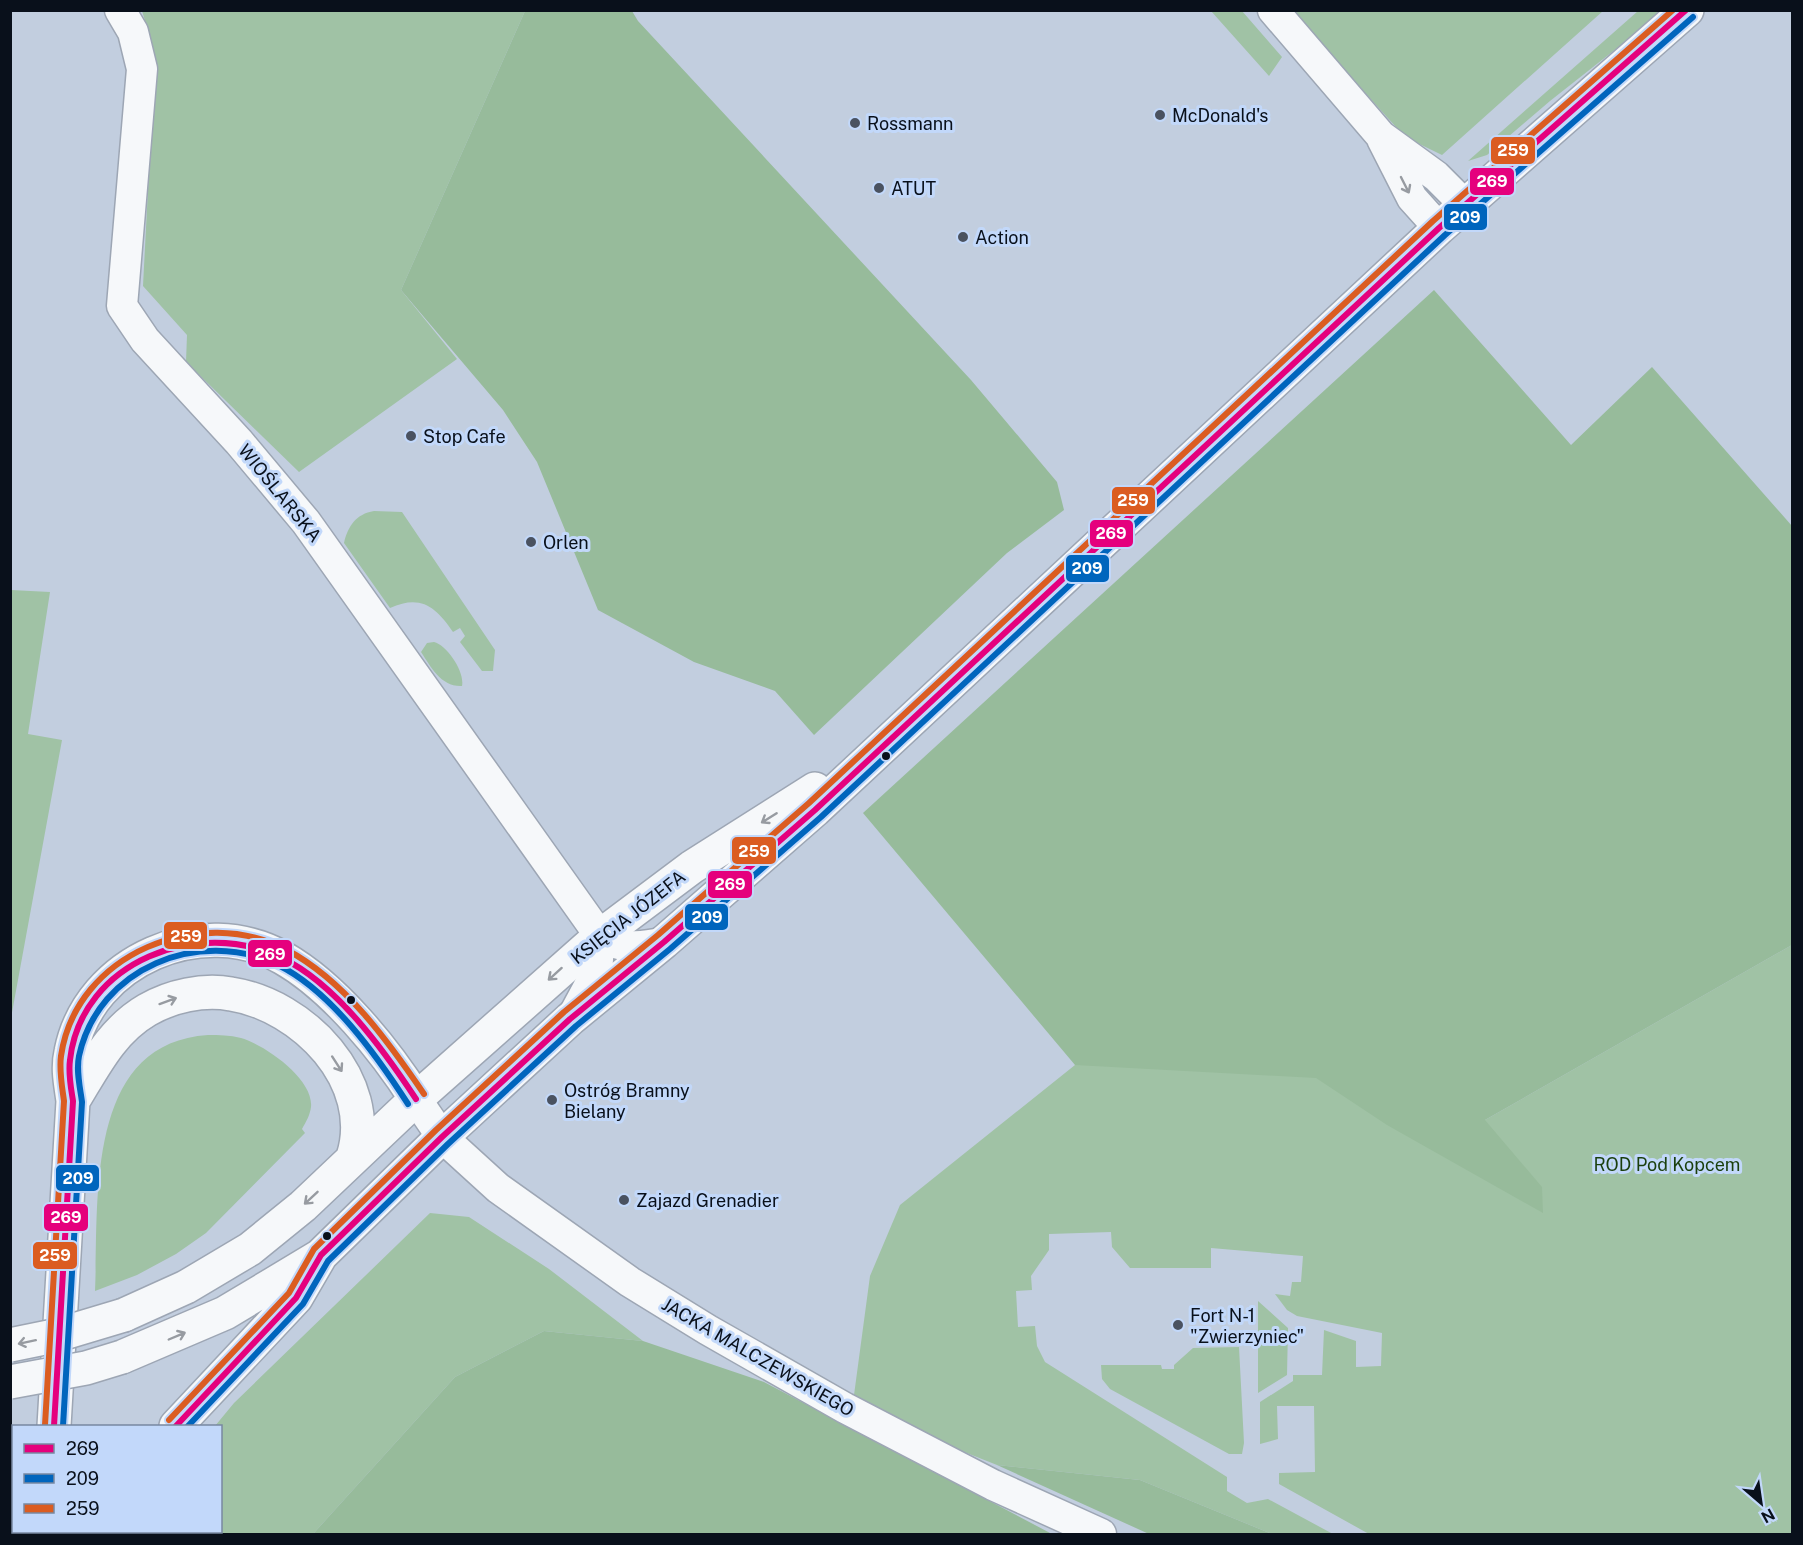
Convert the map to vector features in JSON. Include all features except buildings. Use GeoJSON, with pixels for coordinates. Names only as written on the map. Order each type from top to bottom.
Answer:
{"type":"FeatureCollection","features":[{"type":"Feature","properties":{"kind":"main road","name":"KSIĘCIA JÓZEFA"},"geometry":{"type":"LineString","coordinates":[[177,1425],[296,1298],[321,1255],[442,1137],[570,1019],[664,942],[815,810],[1439,228],[1687,10]]}},
{"type":"Feature","properties":{"kind":"main road","name":"KSIĘCIA JÓZEFA"},"geometry":{"type":"LineString","coordinates":[[10,1346],[81,1329],[123,1315],[186,1287],[250,1249],[303,1206],[416,1099],[600,936],[692,867],[888,740]]}},
{"type":"Feature","properties":{"kind":"main road"},"geometry":{"type":"LineString","coordinates":[[54,1425],[73,1101],[68,1069],[71,1052],[86,1011],[101,990],[118,973],[156,951],[174,945],[225,942],[267,951],[308,976],[388,1055],[416,1099]]}},
{"type":"Feature","properties":{"kind":"main road"},"geometry":{"type":"LineString","coordinates":[[73,1101],[105,1048],[131,1020],[148,1010],[188,994],[230,994],[253,999],[279,1011],[294,1020],[330,1054],[341,1070],[357,1106],[359,1130],[353,1157]]}},
{"type":"Feature","properties":{"kind":"main road"},"geometry":{"type":"LineString","coordinates":[[10,1382],[86,1368],[122,1357],[225,1312],[321,1255]]}},
{"type":"Feature","properties":{"kind":"street","name":"WIOŚLARSKA"},"geometry":{"type":"LineString","coordinates":[[120,10],[133,32],[142,69],[123,306],[145,340],[254,459],[306,522],[600,936]]}},
{"type":"Feature","properties":{"kind":"street"},"geometry":{"type":"LineString","coordinates":[[1273,10],[1381,136],[1437,176],[1465,205]]}},
{"type":"Feature","properties":{"kind":"street"},"geometry":{"type":"LineString","coordinates":[[1381,136],[1412,198],[1439,228]]}},
{"type":"Feature","properties":{"kind":"street"},"geometry":{"type":"LineString","coordinates":[[600,936],[613,944],[630,947],[664,942]]}},
{"type":"Feature","properties":{"kind":"street"},"geometry":{"type":"LineString","coordinates":[[570,1019],[597,971],[600,936]]}},
{"type":"Feature","properties":{"kind":"street"},"geometry":{"type":"LineString","coordinates":[[416,1099],[442,1137]]}},
{"type":"Feature","properties":{"kind":"street","name":"JACKA MALCZEWSKIEGO"},"geometry":{"type":"LineString","coordinates":[[442,1137],[498,1188],[548,1226],[708,1330],[866,1419],[993,1485],[1101,1534]]}},
{"type":"Feature","properties":{"kind":"green space"},"geometry":{"type":"Polygon","coordinates":[[[142,11],[525,11],[401,290],[457,359],[299,472],[186,362],[187,335],[143,286],[154,74],[151,40],[142,11]]]}},
{"type":"Feature","properties":{"kind":"green space"},"geometry":{"type":"Polygon","coordinates":[[[525,11],[632,11],[638,21],[971,380],[1057,482],[1064,510],[1007,553],[814,735],[775,691],[694,662],[598,610],[537,462],[503,410],[401,290],[525,11]]]}},
{"type":"Feature","properties":{"kind":"green space"},"geometry":{"type":"Polygon","coordinates":[[[1211,11],[1242,11],[1282,57],[1269,76],[1211,11]]]}},
{"type":"Feature","properties":{"kind":"green space"},"geometry":{"type":"Polygon","coordinates":[[[1291,11],[1603,11],[1442,155],[1405,137],[1291,11]]]}},
{"type":"Feature","properties":{"kind":"green space"},"geometry":{"type":"Polygon","coordinates":[[[1638,11],[1664,11],[1550,101],[1487,155],[1468,161],[1638,11]]]}},
{"type":"Feature","properties":{"kind":"green space"},"geometry":{"type":"Polygon","coordinates":[[[1434,290],[1571,445],[1652,367],[1792,526],[1792,945],[1485,1120],[1542,1187],[1543,1213],[1387,1125],[1316,1078],[1075,1065],[863,813],[1434,290]]]}},
{"type":"Feature","properties":{"kind":"green space"},"geometry":{"type":"Polygon","coordinates":[[[374,511],[402,512],[495,650],[493,671],[482,671],[460,642],[465,636],[460,628],[453,632],[427,605],[411,602],[390,608],[344,543],[354,522],[362,515],[374,511]]]}},
{"type":"Feature","properties":{"kind":"green space"},"geometry":{"type":"Polygon","coordinates":[[[11,590],[50,592],[28,734],[62,740],[11,1018],[11,590]]]}},
{"type":"Feature","properties":{"kind":"green space"},"geometry":{"type":"Polygon","coordinates":[[[434,642],[444,648],[454,660],[461,674],[462,686],[442,680],[421,652],[427,643],[434,642]]]}},
{"type":"Feature","properties":{"kind":"green space","name":"ROD Pod Kopcem"},"geometry":{"type":"Polygon","coordinates":[[[1792,945],[1792,1534],[1369,1534],[1279,1484],[1279,1473],[1315,1472],[1314,1406],[1277,1406],[1278,1439],[1260,1444],[1260,1402],[1293,1381],[1293,1375],[1322,1375],[1324,1330],[1356,1341],[1356,1367],[1381,1366],[1382,1333],[1297,1316],[1287,1310],[1275,1294],[1290,1296],[1292,1282],[1301,1282],[1303,1256],[1211,1248],[1211,1268],[1130,1268],[1112,1247],[1111,1232],[1049,1234],[1049,1250],[1031,1276],[1032,1290],[1016,1291],[1018,1327],[1035,1326],[1037,1346],[1045,1362],[1227,1477],[1227,1491],[1247,1503],[1268,1499],[1333,1534],[1272,1534],[1140,1480],[997,1465],[919,1434],[854,1395],[870,1276],[900,1205],[1075,1065],[1308,1033],[1485,1120],[1792,945]]]}},
{"type":"Feature","properties":{"kind":"green space"},"geometry":{"type":"Polygon","coordinates":[[[208,1035],[233,1036],[251,1042],[274,1056],[296,1075],[305,1085],[310,1096],[311,1107],[302,1129],[305,1133],[206,1233],[176,1254],[137,1275],[95,1291],[100,1173],[106,1132],[119,1096],[139,1066],[168,1045],[208,1035]]]}},
{"type":"Feature","properties":{"kind":"green space"},"geometry":{"type":"Polygon","coordinates":[[[430,1213],[469,1217],[549,1269],[643,1341],[544,1331],[455,1377],[313,1534],[145,1534],[222,1533],[222,1425],[216,1425],[234,1403],[430,1213]]]}},
{"type":"Feature","properties":{"kind":"green space"},"geometry":{"type":"Polygon","coordinates":[[[1258,1301],[1288,1328],[1287,1375],[1258,1393],[1258,1301]]]}},
{"type":"Feature","properties":{"kind":"green space"},"geometry":{"type":"Polygon","coordinates":[[[544,1331],[643,1341],[764,1382],[1052,1534],[313,1534],[455,1377],[544,1331]]]}},
{"type":"Feature","properties":{"kind":"green space"},"geometry":{"type":"Polygon","coordinates":[[[1239,1347],[1244,1443],[1242,1454],[1229,1454],[1110,1389],[1102,1379],[1101,1365],[1161,1365],[1162,1369],[1174,1369],[1174,1365],[1193,1348],[1239,1347]]]}},
{"type":"Feature","properties":{"kind":"green space"},"geometry":{"type":"Polygon","coordinates":[[[997,1465],[1140,1480],[1272,1534],[1149,1534],[997,1465]]]}},
{"type":"Feature","properties":{"kind":"transit line","name":"259"},"geometry":{"type":"LineString","coordinates":[[169,1420],[289,1293],[314,1249],[436,1130],[564,1012],[658,935],[809,803],[1433,221],[1673,10]]}},
{"type":"Feature","properties":{"kind":"transit line","name":"269"},"geometry":{"type":"LineString","coordinates":[[177,1425],[296,1298],[321,1255],[442,1137],[570,1019],[664,942],[815,810],[1439,228],[1686,10]]}},
{"type":"Feature","properties":{"kind":"transit line","name":"209"},"geometry":{"type":"LineString","coordinates":[[189,1425],[303,1304],[328,1261],[448,1144],[576,1026],[670,949],[821,817],[1445,235],[1693,17]]}},
{"type":"Feature","properties":{"kind":"transit line","name":"259"},"geometry":{"type":"LineString","coordinates":[[45,1425],[64,1101],[61,1056],[71,1020],[91,990],[116,965],[147,947],[182,936],[218,933],[253,937],[287,950],[328,978],[346,995],[380,1033],[424,1094]]}},
{"type":"Feature","properties":{"kind":"transit line","name":"269"},"geometry":{"type":"LineString","coordinates":[[54,1425],[73,1101],[70,1060],[79,1026],[96,997],[120,973],[149,956],[181,946],[215,943],[250,947],[282,958],[302,969],[339,1001],[373,1039],[416,1099]]}},
{"type":"Feature","properties":{"kind":"transit line","name":"209"},"geometry":{"type":"LineString","coordinates":[[63,1425],[82,1102],[78,1062],[90,1025],[107,999],[129,979],[156,963],[185,954],[216,951],[248,954],[278,965],[298,976],[316,991],[351,1026],[408,1104]]}},
{"type":"Feature","properties":{"kind":"place","name":"McDonald's"},"geometry":{"type":"Point","coordinates":[1160,115]}},
{"type":"Feature","properties":{"kind":"place","name":"Rossmann"},"geometry":{"type":"Point","coordinates":[855,123]}},
{"type":"Feature","properties":{"kind":"place","name":"ATUT"},"geometry":{"type":"Point","coordinates":[879,188]}},
{"type":"Feature","properties":{"kind":"place","name":"Action"},"geometry":{"type":"Point","coordinates":[963,237]}},
{"type":"Feature","properties":{"kind":"place","name":"Stop Cafe"},"geometry":{"type":"Point","coordinates":[411,436]}},
{"type":"Feature","properties":{"kind":"place","name":"Orlen"},"geometry":{"type":"Point","coordinates":[531,542]}},
{"type":"Feature","properties":{"kind":"place","name":"Ostróg Bramny Bielany"},"geometry":{"type":"Point","coordinates":[552,1100]}},
{"type":"Feature","properties":{"kind":"place","name":"Zajazd Grenadier"},"geometry":{"type":"Point","coordinates":[624,1200]}},
{"type":"Feature","properties":{"kind":"place","name":"Fort N-1 \"Zwierzyniec\""},"geometry":{"type":"Point","coordinates":[1178,1325]}}]}
